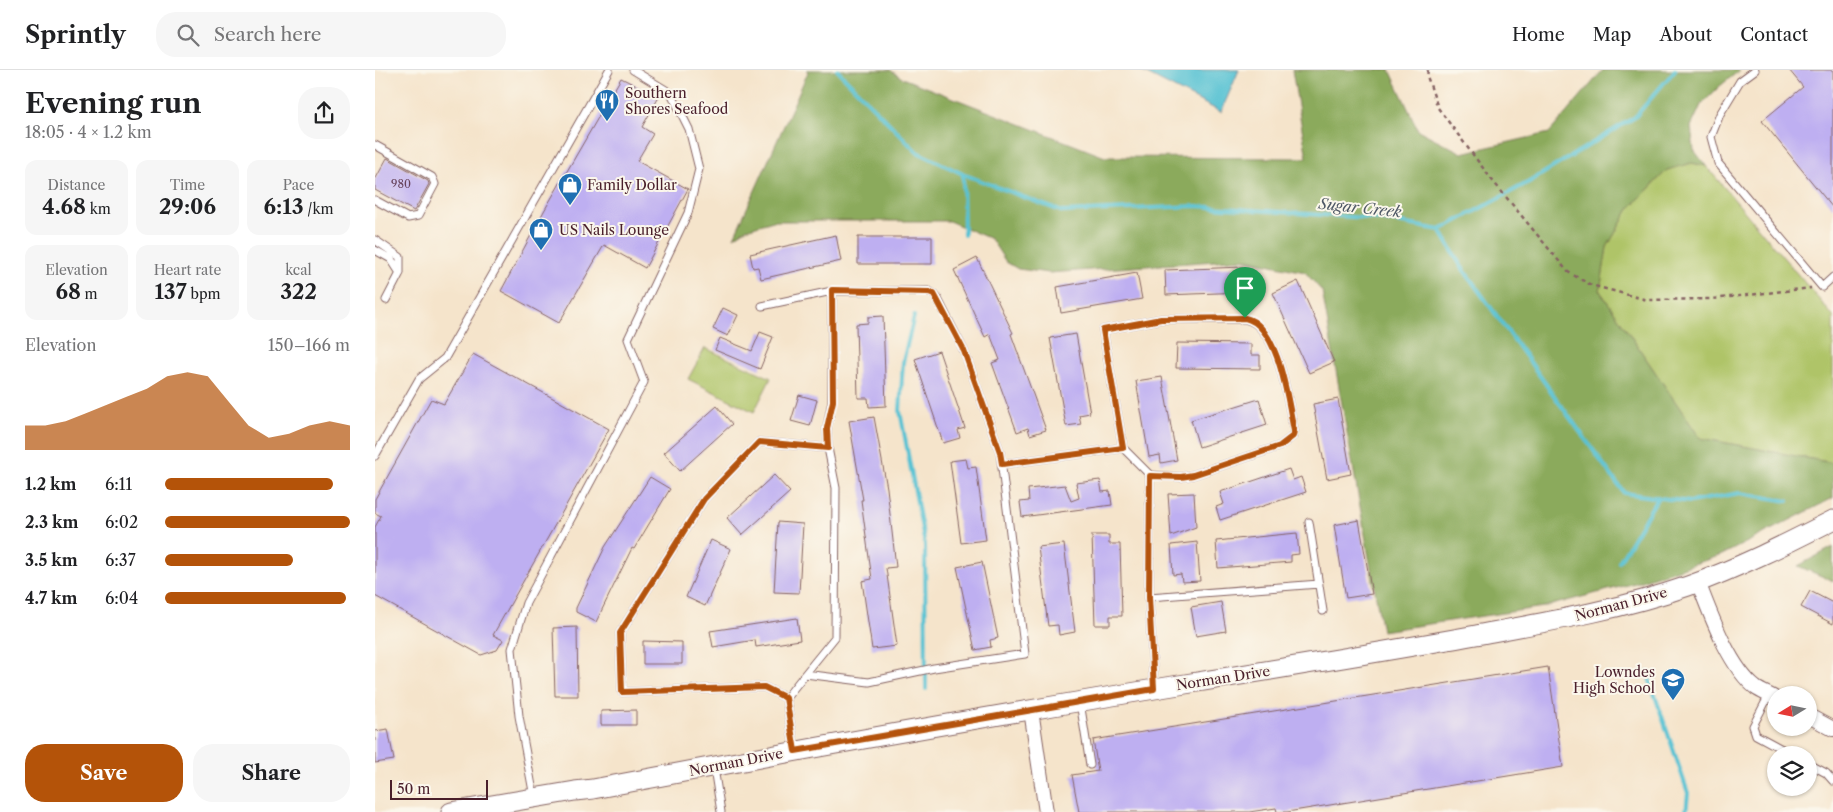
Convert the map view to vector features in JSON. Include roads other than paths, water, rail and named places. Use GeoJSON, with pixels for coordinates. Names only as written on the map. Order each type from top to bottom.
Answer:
{"type":"FeatureCollection","features":[{"type":"Feature","properties":{"kind":"street","name":"Norman Drive"},"geometry":{"type":"LineString","coordinates":[[451,812],[575,790],[593,789],[1079,701],[1569,619],[1630,604],[1698,582],[1783,546],[1833,520]]}},
{"type":"Feature","properties":{"kind":"street"},"geometry":{"type":"LineString","coordinates":[[1698,582],[1713,620],[1741,672],[1756,688],[1767,694]]}},
{"type":"Feature","properties":{"kind":"street"},"geometry":{"type":"LineString","coordinates":[[1031,710],[1047,812]]}},
{"type":"Feature","properties":{"kind":"street"},"geometry":{"type":"LineString","coordinates":[[1817,720],[1833,729]]}},
{"type":"Feature","properties":{"kind":"lane"},"geometry":{"type":"LineString","coordinates":[[375,456],[419,379],[445,358],[609,70]]}},
{"type":"Feature","properties":{"kind":"lane"},"geometry":{"type":"LineString","coordinates":[[534,798],[519,716],[512,649],[526,603],[644,382],[628,339],[688,213],[699,169],[689,129],[671,93],[633,70]]}},
{"type":"Feature","properties":{"kind":"lane"},"geometry":{"type":"LineString","coordinates":[[1755,70],[1740,81],[1720,114],[1711,137],[1718,163],[1822,287],[1833,277]]}},
{"type":"Feature","properties":{"kind":"lane"},"geometry":{"type":"LineString","coordinates":[[375,145],[432,177],[435,184],[419,216],[407,218],[375,200]]}},
{"type":"Feature","properties":{"kind":"lane"},"geometry":{"type":"LineString","coordinates":[[375,240],[401,257],[400,273],[386,300]]}},
{"type":"Feature","properties":{"kind":"lane"},"geometry":{"type":"LineString","coordinates":[[375,250],[391,259],[400,273]]}},
{"type":"Feature","properties":{"kind":"lane"},"geometry":{"type":"LineString","coordinates":[[795,751],[786,698],[835,637],[836,488],[828,448],[827,428],[833,401],[832,290]]}},
{"type":"Feature","properties":{"kind":"lane"},"geometry":{"type":"LineString","coordinates":[[762,306],[832,290],[929,292],[934,294],[964,351],[1000,452],[1025,654],[934,668],[869,682],[805,674]]}},
{"type":"Feature","properties":{"kind":"lane"},"geometry":{"type":"LineString","coordinates":[[1245,318],[1257,323],[1262,328],[1280,362],[1294,431],[1293,436],[1280,446],[1193,475],[1181,477],[1150,476],[1123,448],[1103,330],[1161,319],[1245,318]]}},
{"type":"Feature","properties":{"kind":"lane"},"geometry":{"type":"LineString","coordinates":[[786,698],[764,687],[622,692],[620,633],[704,499],[759,442],[828,448]]}},
{"type":"Feature","properties":{"kind":"lane"},"geometry":{"type":"LineString","coordinates":[[1002,464],[1123,448]]}},
{"type":"Feature","properties":{"kind":"lane"},"geometry":{"type":"LineString","coordinates":[[1150,476],[1149,597],[1154,689]]}},
{"type":"Feature","properties":{"kind":"lane"},"geometry":{"type":"LineString","coordinates":[[1309,522],[1323,611]]}},
{"type":"Feature","properties":{"kind":"lane"},"geometry":{"type":"LineString","coordinates":[[1149,597],[1319,584]]}},
{"type":"Feature","properties":{"kind":"lane"},"geometry":{"type":"LineString","coordinates":[[1079,701],[1090,765]]}},
{"type":"Feature","properties":{"kind":"lane"},"geometry":{"type":"LineString","coordinates":[[1767,706],[1753,726],[1756,735],[1776,746]]}},
{"type":"Feature","properties":{"kind":"lane"},"geometry":{"type":"LineString","coordinates":[[714,766],[721,812]]}},
{"type":"Feature","properties":{"kind":"lane"},"geometry":{"type":"LineString","coordinates":[[1817,768],[1826,773],[1833,781]]}},
{"type":"Feature","properties":{"kind":"water"},"geometry":{"type":"Polygon","coordinates":[[[1139,70],[1239,70],[1221,112],[1139,70]]]}},
{"type":"Feature","properties":{"kind":"waterway","name":"Sugar Creek"},"geometry":{"type":"LineString","coordinates":[[837,70],[917,152],[963,174],[1063,212],[1196,206],[1380,219],[1440,230],[1461,266],[1624,493],[1690,502],[1740,493],[1788,501]]}},
{"type":"Feature","properties":{"kind":"waterway"},"geometry":{"type":"LineString","coordinates":[[1440,230],[1529,182],[1635,117],[1675,70]]}},
{"type":"Feature","properties":{"kind":"waterway"},"geometry":{"type":"LineString","coordinates":[[963,174],[964,235]]}},
{"type":"Feature","properties":{"kind":"waterway"},"geometry":{"type":"LineString","coordinates":[[914,316],[903,362],[900,411],[925,545],[926,689]]}},
{"type":"Feature","properties":{"kind":"waterway"},"geometry":{"type":"LineString","coordinates":[[1619,562],[1658,497]]}},
{"type":"Feature","properties":{"kind":"waterway"},"geometry":{"type":"LineString","coordinates":[[1647,672],[1688,793],[1686,812]]}},
{"type":"Feature","properties":{"kind":"place","name":"Southern Shores Seafood"},"geometry":{"type":"Point","coordinates":[607,122]}},
{"type":"Feature","properties":{"kind":"place","name":"Family Dollar"},"geometry":{"type":"Point","coordinates":[570,206]}},
{"type":"Feature","properties":{"kind":"place","name":"US Nails Lounge"},"geometry":{"type":"Point","coordinates":[541,251]}},
{"type":"Feature","properties":{"kind":"place","name":"Lowndes High School"},"geometry":{"type":"Point","coordinates":[1673,701]}}]}
